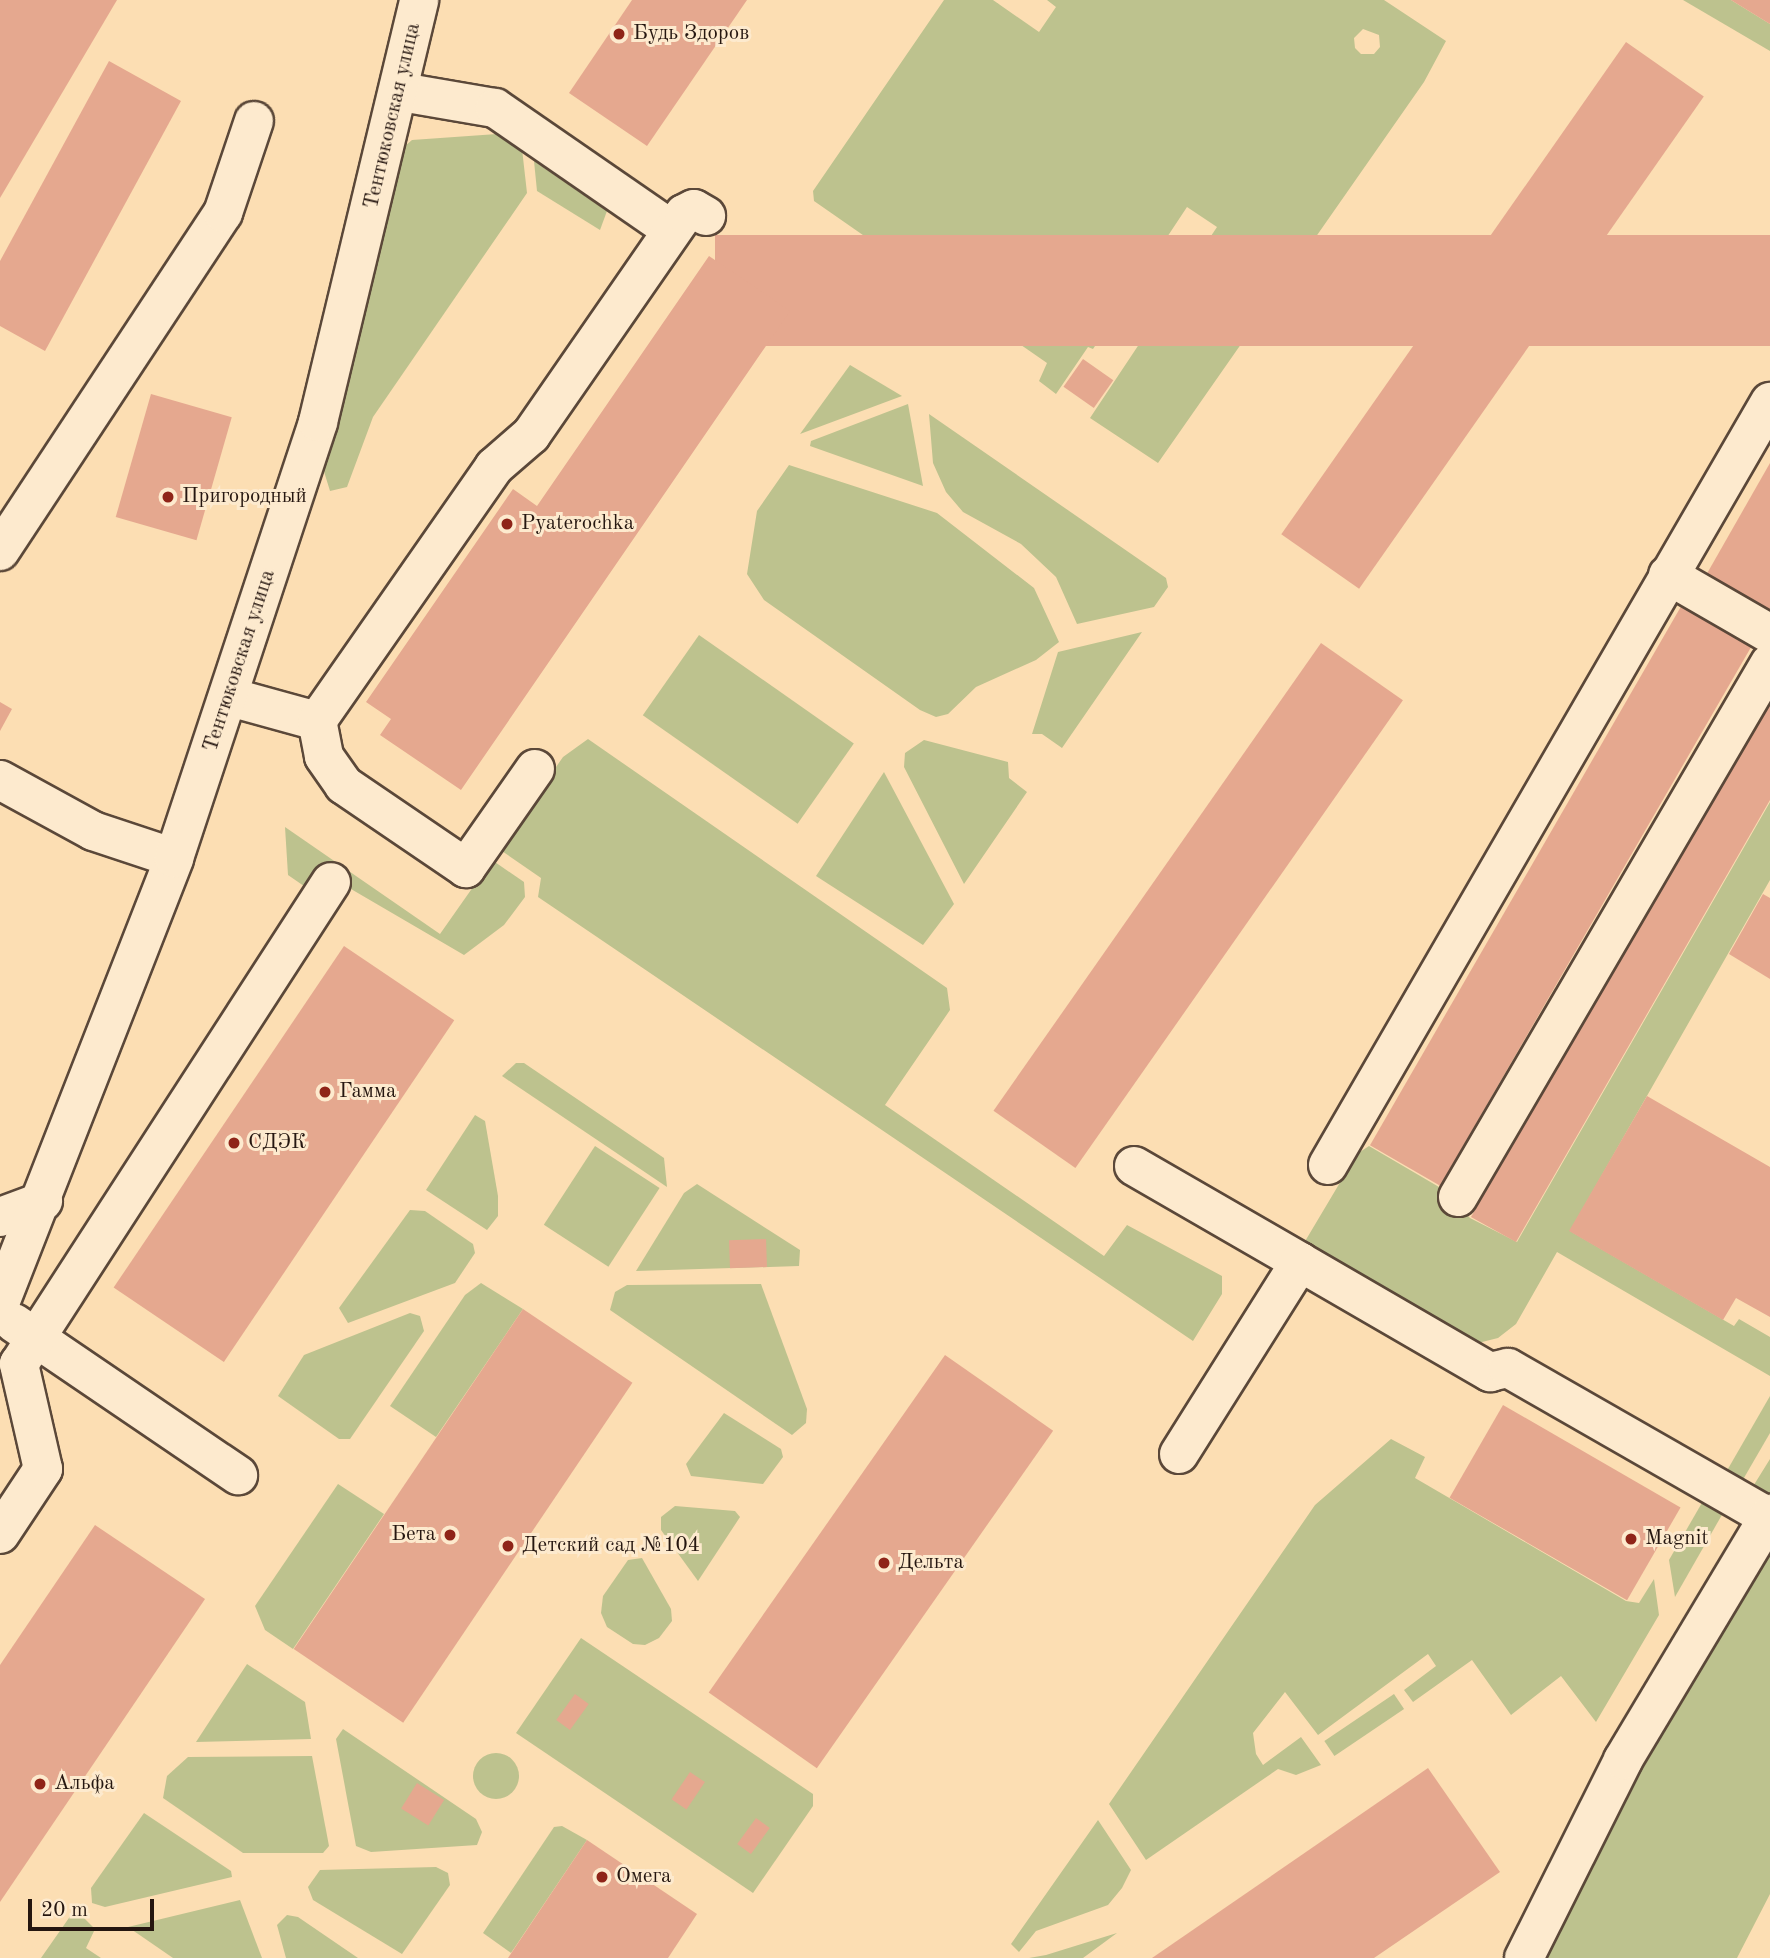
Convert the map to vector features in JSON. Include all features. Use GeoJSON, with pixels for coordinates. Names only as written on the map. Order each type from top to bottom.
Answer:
{"type":"FeatureCollection","features":[{"type":"Feature","properties":{"kind":"street","name":"Тентюковская улица"},"geometry":{"type":"LineString","coordinates":[[0,1303],[43,1200],[174,858],[230,697],[318,422],[401,92],[419,0]]}},
{"type":"Feature","properties":{"kind":"street"},"geometry":{"type":"LineString","coordinates":[[401,92],[495,108],[689,223],[531,435],[494,467],[317,722],[324,756],[344,785],[466,868],[535,769]]}},
{"type":"Feature","properties":{"kind":"street"},"geometry":{"type":"LineString","coordinates":[[0,551],[223,213],[254,121]]}},
{"type":"Feature","properties":{"kind":"street"},"geometry":{"type":"LineString","coordinates":[[1328,1165],[1770,402]]}},
{"type":"Feature","properties":{"kind":"street"},"geometry":{"type":"LineString","coordinates":[[1668,575],[1770,634]]}},
{"type":"Feature","properties":{"kind":"street"},"geometry":{"type":"LineString","coordinates":[[1458,1197],[1770,663]]}},
{"type":"Feature","properties":{"kind":"street"},"geometry":{"type":"LineString","coordinates":[[230,697],[317,722]]}},
{"type":"Feature","properties":{"kind":"street"},"geometry":{"type":"LineString","coordinates":[[0,780],[93,831],[174,858]]}},
{"type":"Feature","properties":{"kind":"street"},"geometry":{"type":"LineString","coordinates":[[0,1534],[43,1469],[19,1364],[331,882]]}},
{"type":"Feature","properties":{"kind":"street"},"geometry":{"type":"LineString","coordinates":[[1134,1166],[1490,1372],[1508,1368],[1769,1515],[1623,1760],[1524,1958]]}},
{"type":"Feature","properties":{"kind":"street"},"geometry":{"type":"LineString","coordinates":[[0,1217],[43,1200]]}},
{"type":"Feature","properties":{"kind":"street"},"geometry":{"type":"LineString","coordinates":[[1179,1454],[1300,1262]]}},
{"type":"Feature","properties":{"kind":"street"},"geometry":{"type":"LineString","coordinates":[[0,1314],[239,1475]]}},
{"type":"Feature","properties":{"kind":"green space"},"geometry":{"type":"Polygon","coordinates":[[[944,0],[993,0],[1039,32],[1056,7],[1047,0],[1384,0],[1446,41],[1424,82],[1158,463],[1090,418],[1217,227],[1187,207],[1093,349],[1088,347],[1056,394],[1039,381],[1047,363],[814,201],[813,191],[944,0]],[[1363,29],[1354,38],[1355,48],[1361,54],[1374,54],[1380,47],[1379,35],[1363,29]]]}},
{"type":"Feature","properties":{"kind":"green space"},"geometry":{"type":"Polygon","coordinates":[[[1683,0],[1731,0],[1770,24],[1770,51],[1683,0]]]}},
{"type":"Feature","properties":{"kind":"green space"},"geometry":{"type":"Polygon","coordinates":[[[497,134],[521,140],[527,193],[373,417],[347,487],[330,491],[322,465],[405,146],[412,140],[497,134]]]}},
{"type":"Feature","properties":{"kind":"green space"},"geometry":{"type":"Polygon","coordinates":[[[534,161],[607,211],[600,230],[537,191],[534,161]]]}},
{"type":"Feature","properties":{"kind":"green space"},"geometry":{"type":"Polygon","coordinates":[[[850,365],[902,396],[800,434],[850,365]]]}},
{"type":"Feature","properties":{"kind":"green space"},"geometry":{"type":"Polygon","coordinates":[[[908,404],[923,486],[810,446],[811,441],[908,404]]]}},
{"type":"Feature","properties":{"kind":"green space"},"geometry":{"type":"Polygon","coordinates":[[[929,414],[1166,578],[1168,587],[1154,607],[1077,624],[1056,577],[1021,544],[963,512],[946,492],[933,463],[929,414]]]}},
{"type":"Feature","properties":{"kind":"green space"},"geometry":{"type":"Polygon","coordinates":[[[789,465],[937,513],[1034,588],[1059,642],[1036,660],[976,687],[948,714],[936,717],[920,710],[764,600],[747,574],[757,511],[789,465]]]}},
{"type":"Feature","properties":{"kind":"green space"},"geometry":{"type":"Polygon","coordinates":[[[1142,632],[1062,748],[1042,734],[1032,734],[1058,652],[1142,632]]]}},
{"type":"Feature","properties":{"kind":"green space"},"geometry":{"type":"Polygon","coordinates":[[[699,635],[854,743],[798,824],[643,715],[699,635]]]}},
{"type":"Feature","properties":{"kind":"green space"},"geometry":{"type":"Polygon","coordinates":[[[588,739],[947,988],[950,1010],[885,1105],[1104,1256],[1127,1225],[1222,1276],[1222,1294],[1193,1341],[538,897],[541,878],[499,849],[563,757],[588,739]]]}},
{"type":"Feature","properties":{"kind":"green space"},"geometry":{"type":"Polygon","coordinates":[[[924,740],[1008,762],[1009,778],[1027,792],[964,884],[904,767],[905,753],[924,740]]]}},
{"type":"Feature","properties":{"kind":"green space"},"geometry":{"type":"Polygon","coordinates":[[[884,772],[954,904],[923,945],[816,876],[884,772]]]}},
{"type":"Feature","properties":{"kind":"green space"},"geometry":{"type":"Polygon","coordinates":[[[1770,802],[1770,880],[1570,1231],[1734,1326],[1739,1319],[1770,1337],[1770,1376],[1557,1252],[1516,1324],[1498,1338],[1478,1343],[1304,1243],[1357,1154],[1369,1146],[1439,1187],[1470,1218],[1517,1242],[1770,802]]]}},
{"type":"Feature","properties":{"kind":"green space"},"geometry":{"type":"Polygon","coordinates":[[[285,827],[440,934],[492,860],[524,882],[525,897],[504,925],[464,955],[327,875],[314,893],[288,875],[285,827]]]}},
{"type":"Feature","properties":{"kind":"green space"},"geometry":{"type":"Polygon","coordinates":[[[516,1063],[524,1063],[664,1158],[667,1187],[502,1076],[516,1063]]]}},
{"type":"Feature","properties":{"kind":"green space"},"geometry":{"type":"Polygon","coordinates":[[[475,1115],[485,1121],[498,1196],[498,1216],[487,1230],[426,1190],[475,1115]]]}},
{"type":"Feature","properties":{"kind":"green space"},"geometry":{"type":"Polygon","coordinates":[[[595,1146],[660,1188],[608,1267],[544,1225],[595,1146]]]}},
{"type":"Feature","properties":{"kind":"green space"},"geometry":{"type":"Polygon","coordinates":[[[697,1184],[800,1250],[799,1266],[636,1271],[684,1193],[697,1184]]]}},
{"type":"Feature","properties":{"kind":"green space"},"geometry":{"type":"Polygon","coordinates":[[[410,1210],[425,1211],[473,1244],[475,1253],[455,1283],[348,1323],[339,1308],[410,1210]]]}},
{"type":"Feature","properties":{"kind":"green space"},"geometry":{"type":"Polygon","coordinates":[[[481,1283],[523,1309],[436,1437],[390,1406],[465,1295],[481,1283]]]}},
{"type":"Feature","properties":{"kind":"green space"},"geometry":{"type":"Polygon","coordinates":[[[761,1284],[807,1409],[806,1423],[792,1435],[610,1310],[615,1292],[627,1285],[761,1284]]]}},
{"type":"Feature","properties":{"kind":"green space"},"geometry":{"type":"Polygon","coordinates":[[[410,1313],[420,1316],[424,1331],[350,1439],[339,1439],[278,1396],[304,1355],[410,1313]]]}},
{"type":"Feature","properties":{"kind":"green space"},"geometry":{"type":"Polygon","coordinates":[[[1770,1396],[1770,1433],[1741,1483],[1725,1474],[1770,1396]]]}},
{"type":"Feature","properties":{"kind":"green space"},"geometry":{"type":"Polygon","coordinates":[[[724,1413],[781,1449],[783,1457],[763,1484],[691,1476],[686,1464],[724,1413]]]}},
{"type":"Feature","properties":{"kind":"green space"},"geometry":{"type":"Polygon","coordinates":[[[1391,1439],[1425,1457],[1415,1478],[1626,1601],[1639,1603],[1654,1579],[1659,1615],[1596,1722],[1561,1676],[1511,1715],[1472,1660],[1413,1702],[1404,1690],[1436,1666],[1428,1654],[1318,1735],[1285,1692],[1253,1733],[1256,1754],[1263,1765],[1301,1737],[1321,1765],[1296,1775],[1278,1769],[1146,1860],[1109,1804],[1315,1505],[1391,1439]]]}},
{"type":"Feature","properties":{"kind":"green space"},"geometry":{"type":"Polygon","coordinates":[[[1770,1459],[1770,1894],[1737,1958],[1514,1958],[1761,1493],[1752,1488],[1770,1459]]]}},
{"type":"Feature","properties":{"kind":"green space"},"geometry":{"type":"Polygon","coordinates":[[[338,1484],[384,1514],[293,1649],[265,1630],[255,1606],[338,1484]]]}},
{"type":"Feature","properties":{"kind":"green space"},"geometry":{"type":"Polygon","coordinates":[[[1703,1501],[1723,1513],[1675,1597],[1669,1560],[1703,1501]]]}},
{"type":"Feature","properties":{"kind":"green space"},"geometry":{"type":"Polygon","coordinates":[[[675,1506],[735,1511],[740,1517],[698,1581],[661,1530],[661,1517],[675,1506]]]}},
{"type":"Feature","properties":{"kind":"green space"},"geometry":{"type":"Polygon","coordinates":[[[642,1558],[671,1609],[672,1621],[659,1638],[645,1645],[633,1644],[607,1627],[601,1613],[603,1596],[628,1560],[642,1558]]]}},
{"type":"Feature","properties":{"kind":"green space"},"geometry":{"type":"Polygon","coordinates":[[[581,1638],[813,1794],[813,1806],[753,1893],[516,1733],[581,1638]]]}},
{"type":"Feature","properties":{"kind":"green space"},"geometry":{"type":"Polygon","coordinates":[[[247,1664],[305,1702],[311,1739],[196,1742],[247,1664]]]}},
{"type":"Feature","properties":{"kind":"green space"},"geometry":{"type":"Polygon","coordinates":[[[1394,1694],[1404,1709],[1334,1756],[1324,1741],[1394,1694]]]}},
{"type":"Feature","properties":{"kind":"green space"},"geometry":{"type":"Polygon","coordinates":[[[343,1729],[476,1819],[482,1832],[477,1845],[371,1852],[356,1846],[336,1739],[343,1729]]]}},
{"type":"Feature","properties":{"kind":"green space"},"geometry":{"type":"Polygon","coordinates":[[[496,1753],[513,1759],[519,1776],[513,1793],[496,1799],[479,1793],[473,1776],[479,1759],[496,1753]]]}},
{"type":"Feature","properties":{"kind":"green space"},"geometry":{"type":"Polygon","coordinates":[[[312,1756],[329,1846],[323,1853],[243,1853],[163,1798],[167,1776],[188,1757],[312,1756]]]}},
{"type":"Feature","properties":{"kind":"green space"},"geometry":{"type":"Polygon","coordinates":[[[144,1813],[231,1871],[232,1877],[105,1907],[92,1903],[91,1888],[144,1813]]]}},
{"type":"Feature","properties":{"kind":"green space"},"geometry":{"type":"Polygon","coordinates":[[[1098,1820],[1131,1870],[1122,1888],[1108,1905],[1036,1931],[1019,1952],[1011,1944],[1098,1820]]]}},
{"type":"Feature","properties":{"kind":"green space"},"geometry":{"type":"Polygon","coordinates":[[[562,1826],[587,1840],[511,1953],[483,1933],[554,1827],[562,1826]]]}},
{"type":"Feature","properties":{"kind":"green space"},"geometry":{"type":"Polygon","coordinates":[[[436,1867],[448,1873],[450,1885],[402,1954],[313,1900],[308,1887],[320,1870],[436,1867]]]}},
{"type":"Feature","properties":{"kind":"green space"},"geometry":{"type":"Polygon","coordinates":[[[240,1900],[262,1958],[173,1958],[128,1927],[240,1900]]]}},
{"type":"Feature","properties":{"kind":"green space"},"geometry":{"type":"Polygon","coordinates":[[[80,1914],[95,1929],[86,1948],[101,1958],[41,1958],[71,1915],[80,1914]]]}},
{"type":"Feature","properties":{"kind":"green space"},"geometry":{"type":"Polygon","coordinates":[[[287,1915],[298,1917],[358,1958],[286,1958],[277,1925],[287,1915]]]}},
{"type":"Feature","properties":{"kind":"green space"},"geometry":{"type":"Polygon","coordinates":[[[1117,1933],[1083,1958],[1029,1958],[1046,1955],[1117,1933]]]}},
{"type":"Feature","properties":{"kind":"building"},"geometry":{"type":"Polygon","coordinates":[[[0,0],[117,0],[0,198],[0,0]]]}},
{"type":"Feature","properties":{"kind":"building"},"geometry":{"type":"Polygon","coordinates":[[[632,0],[747,0],[647,146],[569,93],[632,0]]]}},
{"type":"Feature","properties":{"kind":"building"},"geometry":{"type":"Polygon","coordinates":[[[1731,0],[1770,0],[1770,24],[1731,0]]]}},
{"type":"Feature","properties":{"kind":"building"},"geometry":{"type":"Polygon","coordinates":[[[1626,42],[1704,96],[1359,589],[1281,534],[1626,42]]]}},
{"type":"Feature","properties":{"kind":"building"},"geometry":{"type":"Polygon","coordinates":[[[109,61],[181,101],[45,351],[0,326],[0,261],[109,61]]]}},
{"type":"Feature","properties":{"kind":"building"},"geometry":{"type":"Polygon","coordinates":[[[715,235],[1770,235],[1770,346],[715,346],[715,235]]]}},
{"type":"Feature","properties":{"kind":"building"},"geometry":{"type":"Polygon","coordinates":[[[709,256],[790,311],[461,790],[380,735],[391,719],[366,702],[513,489],[537,506],[709,256]]]}},
{"type":"Feature","properties":{"kind":"building"},"geometry":{"type":"Polygon","coordinates":[[[1083,359],[1113,380],[1094,408],[1063,387],[1083,359]]]}},
{"type":"Feature","properties":{"kind":"building"},"geometry":{"type":"Polygon","coordinates":[[[151,394],[232,417],[196,540],[116,517],[151,394]]]}},
{"type":"Feature","properties":{"kind":"building"},"geometry":{"type":"Polygon","coordinates":[[[1770,463],[1770,614],[1705,577],[1770,463]]]}},
{"type":"Feature","properties":{"kind":"building"},"geometry":{"type":"Polygon","coordinates":[[[1683,603],[1753,643],[1440,1186],[1370,1145],[1683,603]]]}},
{"type":"Feature","properties":{"kind":"building"},"geometry":{"type":"Polygon","coordinates":[[[1321,643],[1403,700],[1075,1168],[993,1111],[1321,643]]]}},
{"type":"Feature","properties":{"kind":"building"},"geometry":{"type":"Polygon","coordinates":[[[1770,697],[1770,800],[1516,1242],[1471,1217],[1770,697]]]}},
{"type":"Feature","properties":{"kind":"building"},"geometry":{"type":"Polygon","coordinates":[[[0,702],[12,709],[0,731],[0,702]]]}},
{"type":"Feature","properties":{"kind":"building"},"geometry":{"type":"Polygon","coordinates":[[[1763,894],[1770,898],[1770,979],[1729,954],[1763,894]]]}},
{"type":"Feature","properties":{"kind":"building","name":"Гамма"},"geometry":{"type":"Polygon","coordinates":[[[344,946],[454,1020],[224,1362],[114,1288],[344,946]]]}},
{"type":"Feature","properties":{"kind":"building"},"geometry":{"type":"Polygon","coordinates":[[[1647,1096],[1770,1167],[1770,1317],[1736,1298],[1723,1320],[1569,1231],[1647,1096]]]}},
{"type":"Feature","properties":{"kind":"building"},"geometry":{"type":"Polygon","coordinates":[[[766,1239],[767,1267],[730,1268],[729,1240],[766,1239]]]}},
{"type":"Feature","properties":{"kind":"building","name":"Бета"},"geometry":{"type":"Polygon","coordinates":[[[523,1309],[632,1383],[403,1723],[294,1649],[523,1309]]]}},
{"type":"Feature","properties":{"kind":"building","name":"Дельта"},"geometry":{"type":"Polygon","coordinates":[[[945,1355],[1053,1431],[817,1768],[709,1692],[945,1355]]]}},
{"type":"Feature","properties":{"kind":"building"},"geometry":{"type":"Polygon","coordinates":[[[1503,1405],[1681,1508],[1627,1600],[1450,1498],[1503,1405]]]}},
{"type":"Feature","properties":{"kind":"building","name":"Альфа"},"geometry":{"type":"Polygon","coordinates":[[[95,1525],[205,1599],[0,1902],[0,1665],[95,1525]]]}},
{"type":"Feature","properties":{"kind":"building"},"geometry":{"type":"Polygon","coordinates":[[[575,1694],[589,1704],[570,1730],[556,1720],[575,1694]]]}},
{"type":"Feature","properties":{"kind":"building"},"geometry":{"type":"Polygon","coordinates":[[[1428,1768],[1500,1872],[1374,1958],[1152,1958],[1428,1768]]]}},
{"type":"Feature","properties":{"kind":"building"},"geometry":{"type":"Polygon","coordinates":[[[690,1772],[705,1782],[686,1809],[672,1799],[690,1772]]]}},
{"type":"Feature","properties":{"kind":"building"},"geometry":{"type":"Polygon","coordinates":[[[417,1783],[444,1800],[428,1825],[401,1808],[417,1783]]]}},
{"type":"Feature","properties":{"kind":"building"},"geometry":{"type":"Polygon","coordinates":[[[756,1818],[770,1828],[751,1854],[737,1844],[756,1818]]]}},
{"type":"Feature","properties":{"kind":"building","name":"Омега"},"geometry":{"type":"Polygon","coordinates":[[[587,1840],[697,1914],[668,1958],[508,1958],[587,1840]]]}},
{"type":"Feature","properties":{"kind":"place","name":"Будь Здоров"},"geometry":{"type":"Point","coordinates":[619,34]}},
{"type":"Feature","properties":{"kind":"place","name":"Пригородный"},"geometry":{"type":"Point","coordinates":[168,497]}},
{"type":"Feature","properties":{"kind":"place","name":"Pyaterochka"},"geometry":{"type":"Point","coordinates":[507,524]}},
{"type":"Feature","properties":{"kind":"place","name":"Гамма"},"geometry":{"type":"Point","coordinates":[325,1092]}},
{"type":"Feature","properties":{"kind":"place","name":"СДЭК"},"geometry":{"type":"Point","coordinates":[234,1143]}},
{"type":"Feature","properties":{"kind":"place","name":"Бета"},"geometry":{"type":"Point","coordinates":[450,1535]}},
{"type":"Feature","properties":{"kind":"place","name":"Magnit"},"geometry":{"type":"Point","coordinates":[1631,1539]}},
{"type":"Feature","properties":{"kind":"place","name":"Детский сад №104"},"geometry":{"type":"Point","coordinates":[508,1546]}},
{"type":"Feature","properties":{"kind":"place","name":"Дельта"},"geometry":{"type":"Point","coordinates":[884,1563]}},
{"type":"Feature","properties":{"kind":"place","name":"Альфа"},"geometry":{"type":"Point","coordinates":[40,1784]}},
{"type":"Feature","properties":{"kind":"place","name":"Омега"},"geometry":{"type":"Point","coordinates":[602,1877]}}]}
